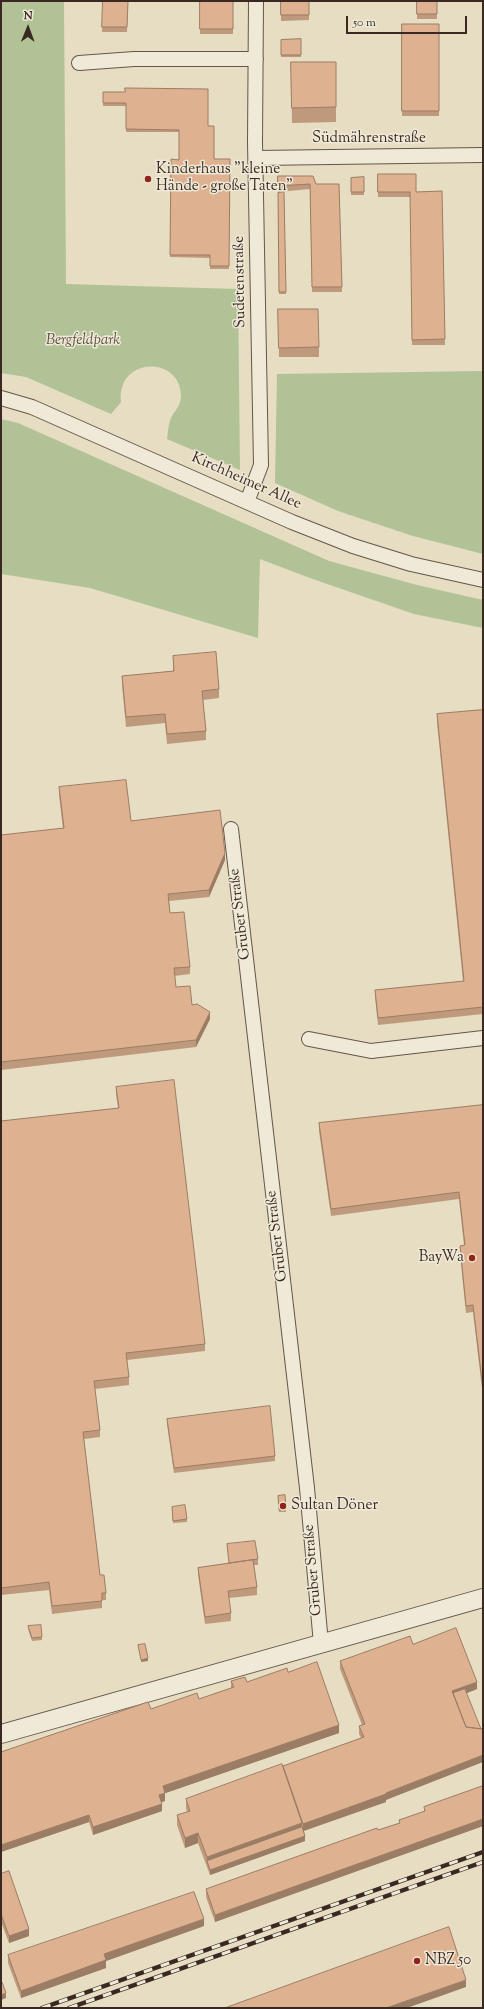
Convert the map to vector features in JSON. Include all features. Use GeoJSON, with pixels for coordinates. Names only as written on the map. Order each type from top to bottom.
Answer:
{"type":"FeatureCollection","features":[{"type":"Feature","properties":{"kind":"street","name":"Sudetenstraße"},"geometry":{"type":"LineString","coordinates":[[247,502],[261,465],[256,158],[256,1]]}},
{"type":"Feature","properties":{"kind":"street"},"geometry":{"type":"LineString","coordinates":[[79,63],[134,59],[256,58]]}},
{"type":"Feature","properties":{"kind":"street","name":"Südmährenstraße"},"geometry":{"type":"LineString","coordinates":[[256,158],[483,155]]}},
{"type":"Feature","properties":{"kind":"street","name":"Kirchheimer Allee"},"geometry":{"type":"LineString","coordinates":[[1,398],[32,407],[292,522],[353,546],[411,564],[483,580]]}},
{"type":"Feature","properties":{"kind":"street","name":"Gruber Straße"},"geometry":{"type":"LineString","coordinates":[[231,828],[305,1469],[322,1644]]}},
{"type":"Feature","properties":{"kind":"street"},"geometry":{"type":"LineString","coordinates":[[309,1039],[371,1051],[483,1038]]}},
{"type":"Feature","properties":{"kind":"street"},"geometry":{"type":"LineString","coordinates":[[1,1734],[483,1598]]}},
{"type":"Feature","properties":{"kind":"green space","name":"Bergfeldpark"},"geometry":{"type":"Polygon","coordinates":[[[1,1],[64,1],[66,284],[238,289],[240,470],[167,439],[171,418],[179,405],[181,397],[179,383],[171,374],[161,368],[150,366],[138,369],[128,376],[122,387],[121,402],[111,414],[26,377],[1,373],[1,1]]]}},
{"type":"Feature","properties":{"kind":"green space"},"geometry":{"type":"Polygon","coordinates":[[[483,371],[483,554],[413,536],[338,511],[275,483],[277,374],[483,371]]]}},
{"type":"Feature","properties":{"kind":"green space"},"geometry":{"type":"Polygon","coordinates":[[[1,419],[18,423],[329,561],[417,585],[483,600],[483,628],[414,614],[260,559],[258,638],[90,588],[1,574],[1,419]]]}},
{"type":"Feature","properties":{"kind":"building"},"geometry":{"type":"Polygon","coordinates":[[[103,1],[128,1],[127,27],[102,27],[103,1]]]}},
{"type":"Feature","properties":{"kind":"building"},"geometry":{"type":"Polygon","coordinates":[[[200,1],[233,1],[233,29],[200,29],[200,1]]]}},
{"type":"Feature","properties":{"kind":"building"},"geometry":{"type":"Polygon","coordinates":[[[281,1],[309,1],[309,15],[281,15],[281,1]]]}},
{"type":"Feature","properties":{"kind":"building"},"geometry":{"type":"Polygon","coordinates":[[[417,1],[437,1],[437,14],[417,14],[417,1]]]}},
{"type":"Feature","properties":{"kind":"building"},"geometry":{"type":"Polygon","coordinates":[[[402,24],[439,24],[439,111],[402,111],[402,24]]]}},
{"type":"Feature","properties":{"kind":"building"},"geometry":{"type":"Polygon","coordinates":[[[301,39],[301,55],[281,55],[281,40],[301,39]]]}},
{"type":"Feature","properties":{"kind":"building"},"geometry":{"type":"Polygon","coordinates":[[[291,62],[336,62],[336,107],[292,108],[291,62]]]}},
{"type":"Feature","properties":{"kind":"building"},"geometry":{"type":"Polygon","coordinates":[[[125,88],[208,89],[208,126],[214,126],[214,159],[230,159],[229,266],[210,266],[210,255],[170,255],[171,159],[179,160],[179,130],[126,129],[126,103],[103,103],[103,92],[125,92],[125,88]]]}},
{"type":"Feature","properties":{"kind":"building"},"geometry":{"type":"Polygon","coordinates":[[[378,174],[416,174],[416,192],[442,191],[445,339],[412,340],[410,192],[378,192],[378,174]]]}},
{"type":"Feature","properties":{"kind":"building"},"geometry":{"type":"Polygon","coordinates":[[[278,176],[313,176],[316,184],[339,184],[342,287],[312,287],[310,184],[278,186],[278,176]]]}},
{"type":"Feature","properties":{"kind":"building"},"geometry":{"type":"Polygon","coordinates":[[[364,177],[364,192],[351,192],[351,178],[364,177]]]}},
{"type":"Feature","properties":{"kind":"building"},"geometry":{"type":"Polygon","coordinates":[[[284,192],[286,292],[279,292],[278,193],[284,192]]]}},
{"type":"Feature","properties":{"kind":"building"},"geometry":{"type":"Polygon","coordinates":[[[278,309],[318,309],[319,347],[279,348],[278,309]]]}},
{"type":"Feature","properties":{"kind":"building"},"geometry":{"type":"Polygon","coordinates":[[[216,652],[219,689],[202,691],[206,731],[167,734],[165,714],[126,717],[122,676],[174,671],[173,656],[216,652]]]}},
{"type":"Feature","properties":{"kind":"building"},"geometry":{"type":"Polygon","coordinates":[[[483,710],[483,1007],[378,1018],[375,990],[464,981],[437,714],[483,710]]]}},
{"type":"Feature","properties":{"kind":"building"},"geometry":{"type":"Polygon","coordinates":[[[126,780],[131,821],[220,810],[225,853],[209,890],[168,894],[170,913],[184,912],[190,967],[174,968],[176,987],[190,986],[192,1005],[197,1004],[210,1012],[196,1040],[1,1062],[1,835],[64,828],[59,787],[126,780]]]}},
{"type":"Feature","properties":{"kind":"building"},"geometry":{"type":"Polygon","coordinates":[[[174,1080],[205,1344],[126,1353],[129,1377],[94,1381],[100,1430],[83,1432],[100,1575],[104,1575],[106,1593],[102,1593],[102,1601],[52,1606],[49,1582],[1,1588],[1,1121],[119,1108],[116,1087],[174,1080]]]}},
{"type":"Feature","properties":{"kind":"building","name":"BayWa"},"geometry":{"type":"Polygon","coordinates":[[[483,1105],[483,1389],[473,1305],[466,1306],[460,1246],[465,1245],[459,1192],[331,1209],[319,1123],[483,1105]]]}},
{"type":"Feature","properties":{"kind":"building"},"geometry":{"type":"Polygon","coordinates":[[[270,1406],[275,1456],[174,1468],[167,1419],[270,1406]]]}},
{"type":"Feature","properties":{"kind":"building"},"geometry":{"type":"Polygon","coordinates":[[[285,1495],[286,1509],[279,1510],[278,1496],[285,1495]]]}},
{"type":"Feature","properties":{"kind":"building"},"geometry":{"type":"Polygon","coordinates":[[[185,1505],[187,1519],[173,1521],[172,1507],[185,1505]]]}},
{"type":"Feature","properties":{"kind":"building"},"geometry":{"type":"Polygon","coordinates":[[[255,1541],[258,1559],[229,1563],[227,1544],[255,1541]]]}},
{"type":"Feature","properties":{"kind":"building"},"geometry":{"type":"Polygon","coordinates":[[[253,1560],[257,1587],[228,1591],[231,1613],[205,1617],[198,1568],[253,1560]]]}},
{"type":"Feature","properties":{"kind":"building"},"geometry":{"type":"Polygon","coordinates":[[[41,1625],[42,1637],[32,1638],[28,1626],[41,1625]]]}},
{"type":"Feature","properties":{"kind":"building"},"geometry":{"type":"Polygon","coordinates":[[[456,1628],[477,1682],[452,1691],[466,1727],[483,1729],[483,1755],[386,1794],[303,1824],[283,1766],[364,1737],[359,1726],[365,1724],[340,1661],[410,1636],[413,1644],[456,1628]]]}},
{"type":"Feature","properties":{"kind":"building"},"geometry":{"type":"Polygon","coordinates":[[[145,1644],[148,1658],[141,1660],[138,1645],[145,1644]]]}},
{"type":"Feature","properties":{"kind":"building"},"geometry":{"type":"Polygon","coordinates":[[[317,1662],[339,1725],[163,1786],[165,1793],[159,1795],[162,1804],[93,1827],[89,1815],[1,1845],[1,1752],[148,1702],[151,1709],[197,1693],[199,1699],[234,1687],[231,1681],[245,1677],[247,1682],[287,1668],[288,1672],[317,1662]]]}},
{"type":"Feature","properties":{"kind":"building"},"geometry":{"type":"Polygon","coordinates":[[[465,1689],[481,1729],[466,1727],[453,1693],[465,1689]]]}},
{"type":"Feature","properties":{"kind":"building"},"geometry":{"type":"Polygon","coordinates":[[[282,1764],[302,1823],[207,1857],[198,1833],[185,1838],[177,1815],[190,1811],[186,1799],[282,1764]]]}},
{"type":"Feature","properties":{"kind":"building"},"geometry":{"type":"Polygon","coordinates":[[[483,1786],[483,1819],[215,1915],[206,1889],[377,1828],[378,1830],[400,1823],[399,1820],[425,1811],[424,1807],[483,1786]]]}},
{"type":"Feature","properties":{"kind":"building"},"geometry":{"type":"Polygon","coordinates":[[[302,1827],[305,1836],[210,1870],[207,1861],[302,1827]]]}},
{"type":"Feature","properties":{"kind":"building"},"geometry":{"type":"Polygon","coordinates":[[[9,1871],[29,1929],[9,1936],[1,1914],[1,1874],[9,1871]]]}},
{"type":"Feature","properties":{"kind":"building"},"geometry":{"type":"Polygon","coordinates":[[[194,1892],[204,1919],[104,1954],[106,1960],[21,1991],[8,1955],[194,1892]]]}},
{"type":"Feature","properties":{"kind":"building","name":"NBZ 50"},"geometry":{"type":"Polygon","coordinates":[[[449,1927],[466,1980],[386,2008],[225,2008],[449,1927]]]}},
{"type":"Feature","properties":{"kind":"building"},"geometry":{"type":"Polygon","coordinates":[[[1,1982],[6,1993],[1,1995],[1,1982]]]}},
{"type":"Feature","properties":{"kind":"railway"},"geometry":{"type":"LineString","coordinates":[[42,2008],[483,1852]]}},
{"type":"Feature","properties":{"kind":"railway"},"geometry":{"type":"LineString","coordinates":[[69,2008],[483,1862]]}},
{"type":"Feature","properties":{"kind":"place","name":"Kinderhaus \"kleine Hände - große Taten\""},"geometry":{"type":"Point","coordinates":[148,179]}},
{"type":"Feature","properties":{"kind":"place","name":"BayWa"},"geometry":{"type":"Point","coordinates":[472,1258]}},
{"type":"Feature","properties":{"kind":"place","name":"Sultan Döner"},"geometry":{"type":"Point","coordinates":[283,1506]}},
{"type":"Feature","properties":{"kind":"place","name":"NBZ 50"},"geometry":{"type":"Point","coordinates":[417,1961]}}]}
